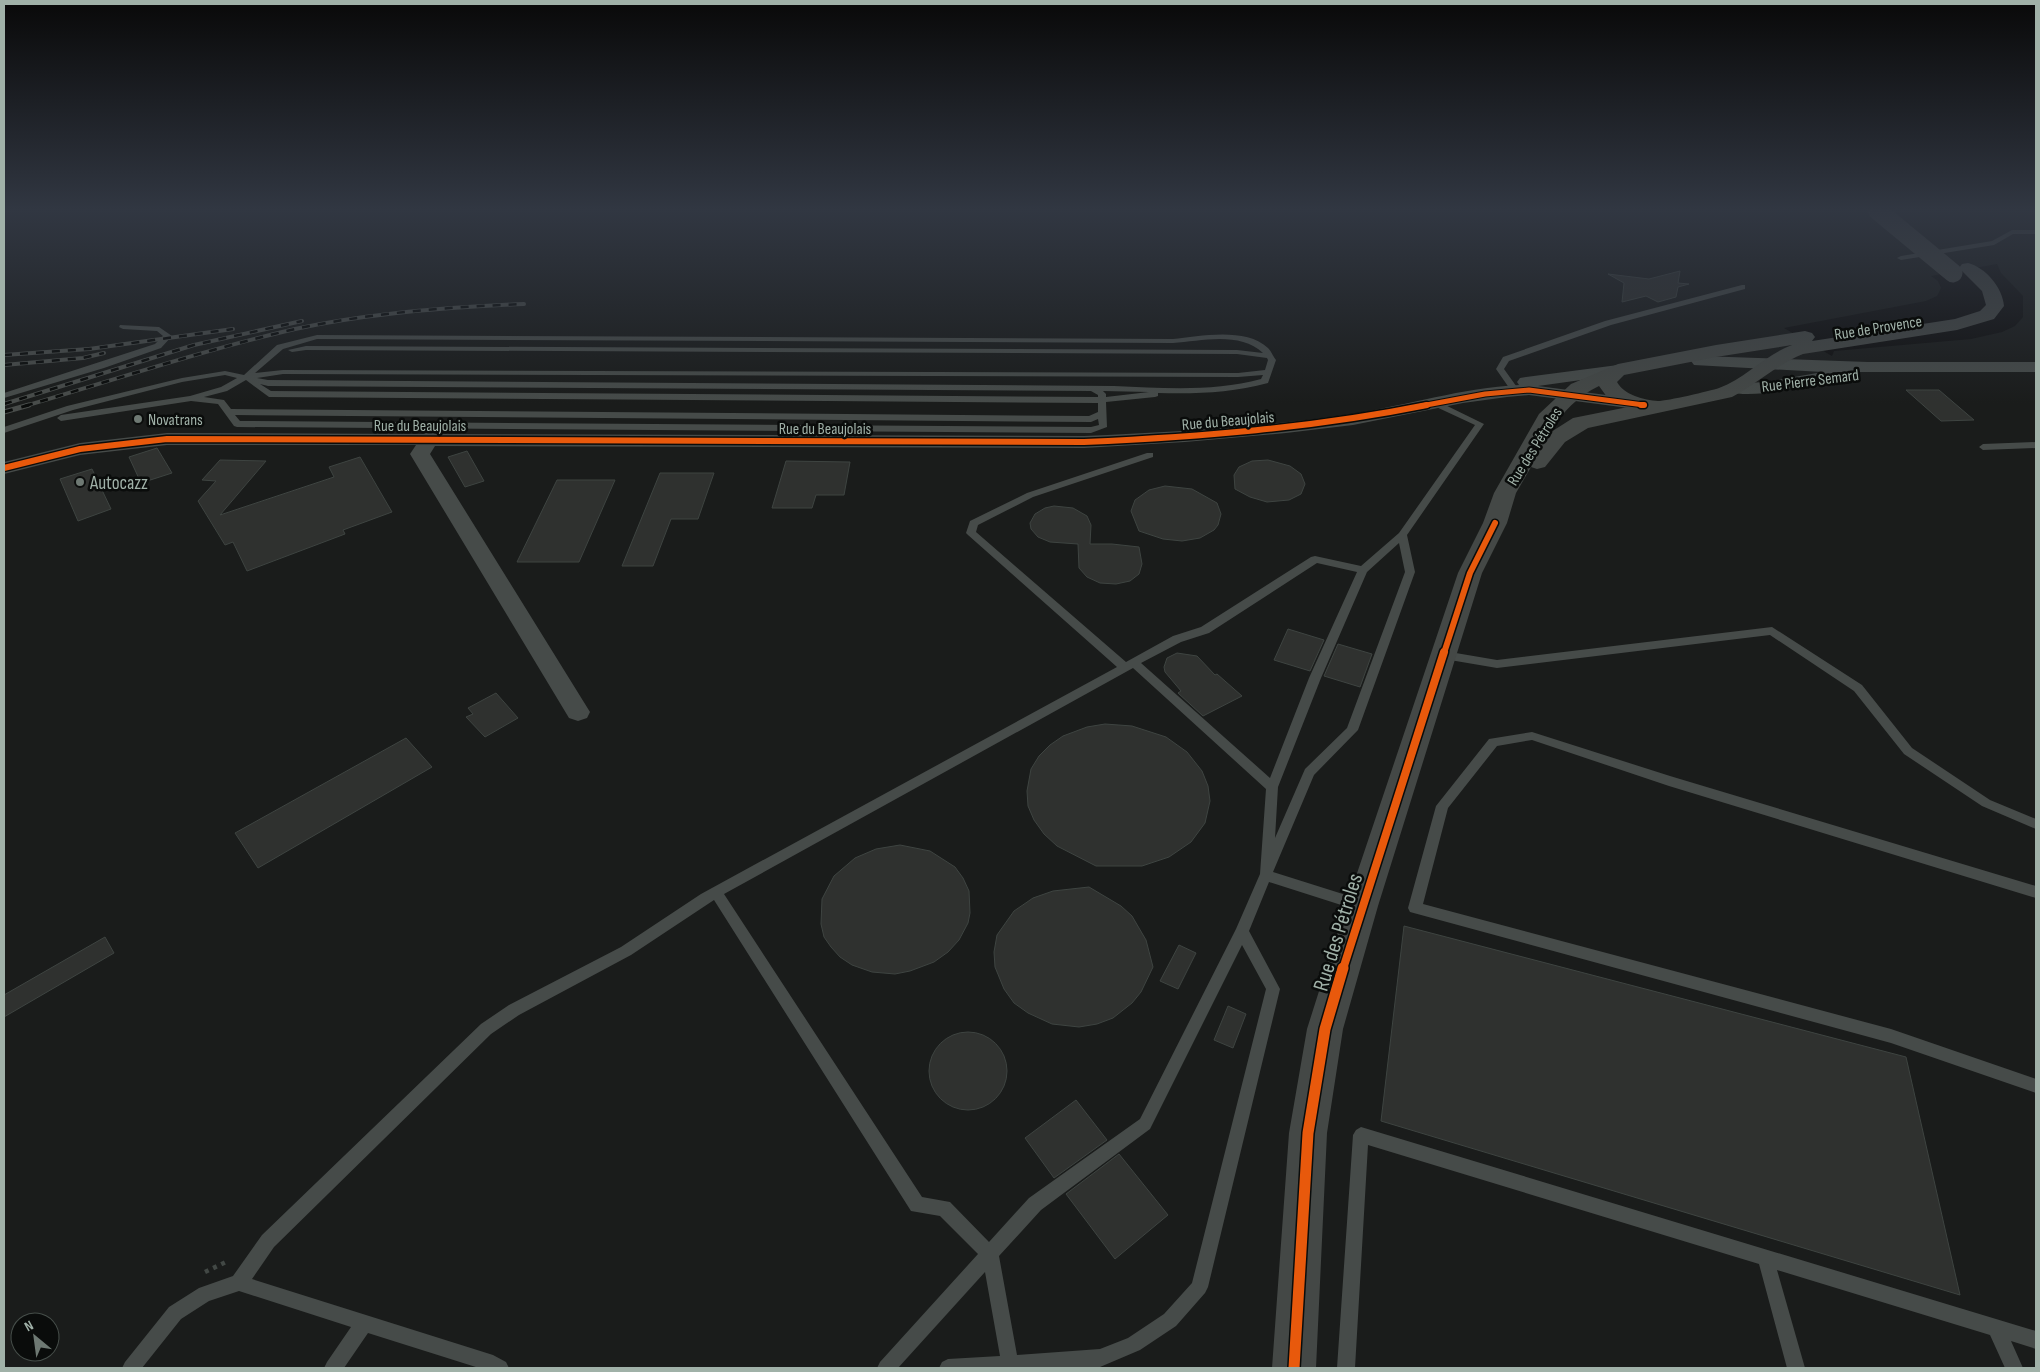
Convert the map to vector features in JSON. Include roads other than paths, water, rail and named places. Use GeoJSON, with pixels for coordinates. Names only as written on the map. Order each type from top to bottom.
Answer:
{"type":"FeatureCollection","features":[{"type":"Feature","properties":{"kind":"main road","name":"Rue de Provence"},"geometry":{"type":"LineString","coordinates":[[1618,370],[1716,351],[1929,319],[1954,313],[1970,305],[1973,299],[1962,275]]}},
{"type":"Feature","properties":{"kind":"main road","name":"Rue de Provence"},"geometry":{"type":"LineString","coordinates":[[1651,406],[1724,394],[1769,364],[1799,349],[1957,324],[1987,315],[1995,306],[1993,293],[1985,283],[1968,275]]}},
{"type":"Feature","properties":{"kind":"main road","name":"Rue de Provence"},"geometry":{"type":"LineString","coordinates":[[1678,359],[1700,361],[1718,366],[1734,380],[1735,388]]}},
{"type":"Feature","properties":{"kind":"main road","name":"Rue des Pétroles"},"geometry":{"type":"LineString","coordinates":[[1294,1368],[1308,1133],[1325,1029],[1362,906],[1470,574],[1495,523],[1505,493],[1550,414],[1568,395],[1588,382],[1618,370]]}},
{"type":"Feature","properties":{"kind":"main road"},"geometry":{"type":"LineString","coordinates":[[1618,370],[1610,375],[1607,382],[1608,386],[1622,398],[1651,406]]}},
{"type":"Feature","properties":{"kind":"main road","name":"Rue des Pétroles"},"geometry":{"type":"LineString","coordinates":[[1495,523],[1516,497],[1540,457],[1557,437],[1581,423],[1651,406]]}},
{"type":"Feature","properties":{"kind":"street","name":"Rue Pierre Semard"},"geometry":{"type":"LineString","coordinates":[[1799,349],[1823,366]]}},
{"type":"Feature","properties":{"kind":"street","name":"Rue Pierre Semard"},"geometry":{"type":"LineString","coordinates":[[1700,361],[1823,366],[1889,366],[1914,369]]}},
{"type":"Feature","properties":{"kind":"street","name":"Rue Pierre Semard"},"geometry":{"type":"LineString","coordinates":[[1735,388],[1765,387],[1835,375],[1914,369],[2036,366]]}},
{"type":"Feature","properties":{"kind":"street","name":"Rue du Beaujolais"},"geometry":{"type":"LineString","coordinates":[[4,468],[80,449],[158,439],[430,438],[1093,442],[1206,436],[1276,430],[1356,419],[1578,374],[1618,370]]}},
{"type":"Feature","properties":{"kind":"street","name":"Rue du Beaujolais"},"geometry":{"type":"LineString","coordinates":[[1513,387],[1651,406]]}},
{"type":"Feature","properties":{"kind":"street"},"geometry":{"type":"LineString","coordinates":[[1513,387],[1536,401],[1550,414]]}},
{"type":"Feature","properties":{"kind":"street"},"geometry":{"type":"LineString","coordinates":[[430,438],[420,454],[578,712]]}},
{"type":"Feature","properties":{"kind":"lane"},"geometry":{"type":"LineString","coordinates":[[1513,387],[1500,369],[1506,359],[1608,323],[1742,287]]}},
{"type":"Feature","properties":{"kind":"lane"},"geometry":{"type":"LineString","coordinates":[[4,396],[158,346],[168,336],[159,329],[123,327]]}},
{"type":"Feature","properties":{"kind":"lane"},"geometry":{"type":"LineString","coordinates":[[8,429],[70,408],[182,380],[225,374],[246,377],[268,382],[1184,390],[1246,388],[1265,381],[1272,360],[1258,343],[1232,337],[1163,341],[317,337],[280,347],[264,359],[246,377],[224,389],[191,398],[90,412],[8,429]]}},
{"type":"Feature","properties":{"kind":"lane"},"geometry":{"type":"LineString","coordinates":[[264,359],[284,351],[306,348],[1237,352],[1270,356]]}},
{"type":"Feature","properties":{"kind":"lane"},"geometry":{"type":"LineString","coordinates":[[246,377],[283,372],[1238,375],[1269,372]]}},
{"type":"Feature","properties":{"kind":"lane"},"geometry":{"type":"LineString","coordinates":[[246,377],[269,394],[1103,400],[1184,390]]}},
{"type":"Feature","properties":{"kind":"lane"},"geometry":{"type":"LineString","coordinates":[[191,398],[221,402],[237,424],[1091,430],[1103,427],[1102,394],[1093,388]]}},
{"type":"Feature","properties":{"kind":"lane"},"geometry":{"type":"LineString","coordinates":[[1266,876],[1272,787],[1315,678],[1363,570],[1402,535],[1480,424],[1434,404]]}},
{"type":"Feature","properties":{"kind":"lane"},"geometry":{"type":"LineString","coordinates":[[1983,447],[2036,445]]}},
{"type":"Feature","properties":{"kind":"lane"},"geometry":{"type":"LineString","coordinates":[[1150,455],[1030,495],[973,523],[971,533],[1272,787]]}},
{"type":"Feature","properties":{"kind":"lane"},"geometry":{"type":"LineString","coordinates":[[886,1368],[1035,1204],[1146,1124],[1242,931],[1309,772],[1352,730],[1410,572],[1402,535]]}},
{"type":"Feature","properties":{"kind":"lane"},"geometry":{"type":"LineString","coordinates":[[131,1368],[175,1313],[205,1294],[239,1282],[268,1241],[486,1029],[514,1010],[626,951],[716,893],[1177,638],[1205,630],[1315,559],[1363,570]]}},
{"type":"Feature","properties":{"kind":"lane"},"geometry":{"type":"LineString","coordinates":[[1444,655],[1497,664],[1772,631],[1858,688],[1908,751],[1986,803],[2036,824]]}},
{"type":"Feature","properties":{"kind":"lane"},"geometry":{"type":"LineString","coordinates":[[2036,892],[1669,780],[1532,736],[1493,742],[1442,806],[1415,908],[1891,1036],[2036,1086]]}},
{"type":"Feature","properties":{"kind":"lane"},"geometry":{"type":"LineString","coordinates":[[1266,876],[1362,906]]}},
{"type":"Feature","properties":{"kind":"lane"},"geometry":{"type":"LineString","coordinates":[[716,893],[917,1205],[944,1208],[990,1254],[1011,1366]]}},
{"type":"Feature","properties":{"kind":"lane"},"geometry":{"type":"LineString","coordinates":[[948,1368],[1011,1366],[1100,1358],[1134,1344],[1170,1320],[1199,1287],[1273,988],[1242,931]]}},
{"type":"Feature","properties":{"kind":"lane"},"geometry":{"type":"LineString","coordinates":[[1346,1368],[1361,1135],[2036,1340]]}},
{"type":"Feature","properties":{"kind":"lane"},"geometry":{"type":"LineString","coordinates":[[1766,1258],[1796,1368]]}},
{"type":"Feature","properties":{"kind":"lane"},"geometry":{"type":"LineString","coordinates":[[239,1282],[364,1324],[493,1364],[500,1368]]}},
{"type":"Feature","properties":{"kind":"lane"},"geometry":{"type":"LineString","coordinates":[[334,1368],[364,1324]]}},
{"type":"Feature","properties":{"kind":"lane"},"geometry":{"type":"LineString","coordinates":[[1996,1328],[2014,1368]]}},
{"type":"Feature","properties":{"kind":"railway"},"geometry":{"type":"LineString","coordinates":[[25,406],[261,337],[323,323],[409,312],[524,304]]}},
{"type":"Feature","properties":{"kind":"railway"},"geometry":{"type":"LineString","coordinates":[[4,404],[194,345],[302,321]]}},
{"type":"Feature","properties":{"kind":"railway"},"geometry":{"type":"LineString","coordinates":[[4,355],[89,349],[233,329]]}},
{"type":"Feature","properties":{"kind":"railway"},"geometry":{"type":"LineString","coordinates":[[4,365],[83,358],[104,353]]}},
{"type":"Feature","properties":{"kind":"railway"},"geometry":{"type":"LineString","coordinates":[[4,412],[29,405]]}},
{"type":"Feature","properties":{"kind":"place","name":"Novatrans"},"geometry":{"type":"Point","coordinates":[138,419]}},
{"type":"Feature","properties":{"kind":"place","name":"Autocazz"},"geometry":{"type":"Point","coordinates":[80,482]}}]}
